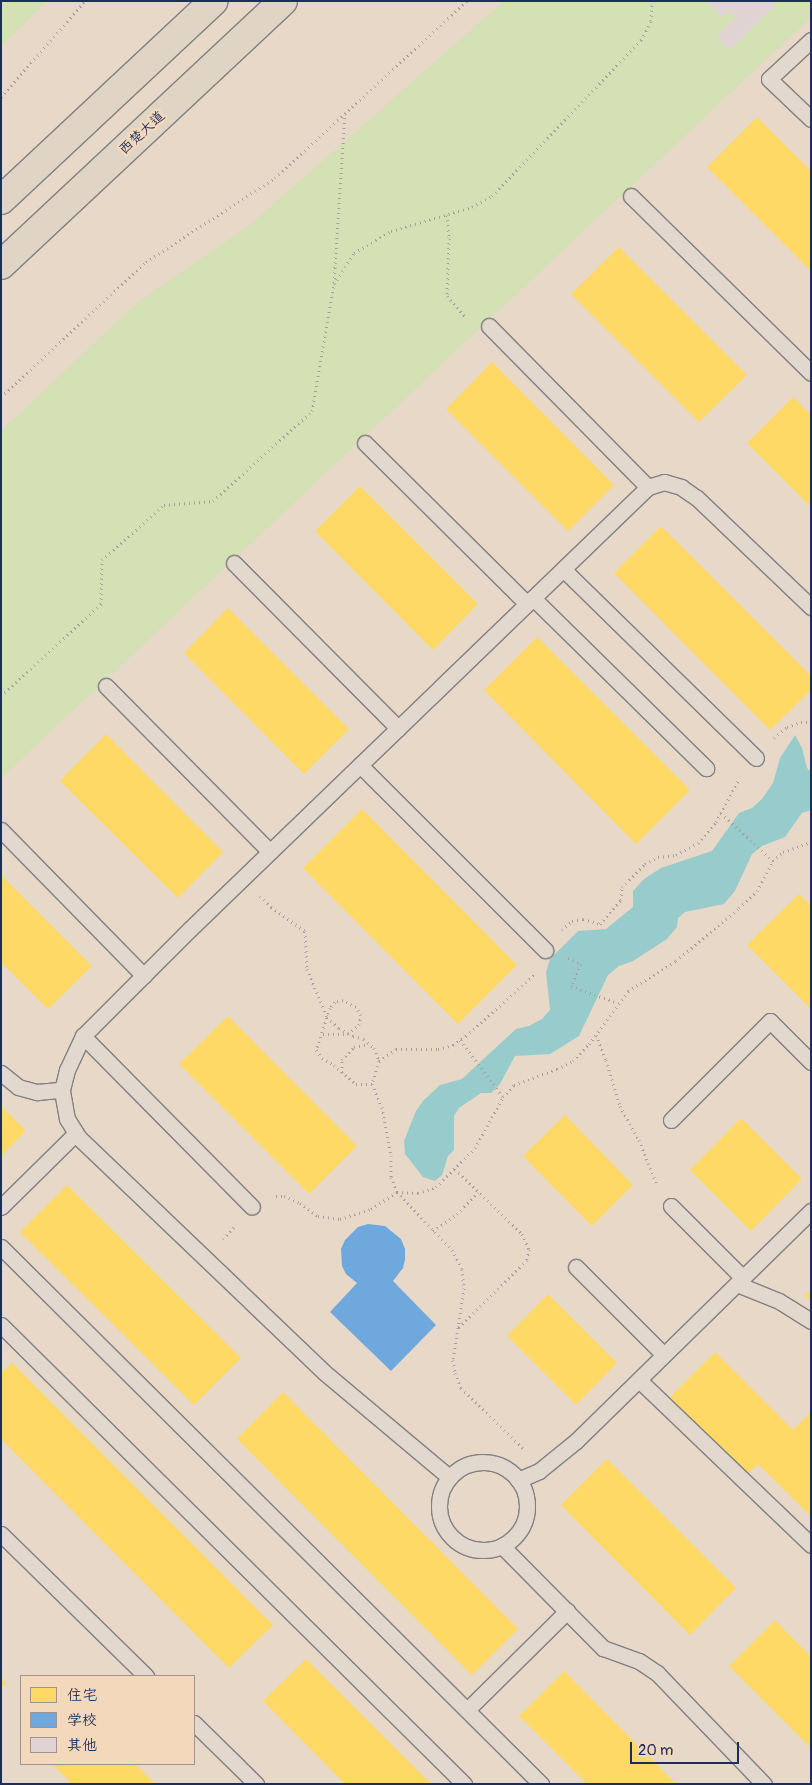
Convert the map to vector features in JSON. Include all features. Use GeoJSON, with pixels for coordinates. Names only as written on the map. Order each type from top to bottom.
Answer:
{"type":"FeatureCollection","features":[{"type":"Feature","properties":{"kind":"highway"},"geometry":{"type":"LineString","coordinates":[[1,200],[214,1]]}},
{"type":"Feature","properties":{"kind":"highway","name":"西楚大道"},"geometry":{"type":"LineString","coordinates":[[1,265],[283,1]]}},
{"type":"Feature","properties":{"kind":"lane"},"geometry":{"type":"LineString","coordinates":[[811,40],[770,79],[811,119]]}},
{"type":"Feature","properties":{"kind":"lane"},"geometry":{"type":"LineString","coordinates":[[631,196],[811,373]]}},
{"type":"Feature","properties":{"kind":"lane"},"geometry":{"type":"LineString","coordinates":[[489,326],[648,487]]}},
{"type":"Feature","properties":{"kind":"lane"},"geometry":{"type":"LineString","coordinates":[[365,444],[706,768]]}},
{"type":"Feature","properties":{"kind":"lane"},"geometry":{"type":"LineString","coordinates":[[449,1477],[324,1372],[76,1133],[67,1119],[62,1090],[67,1070],[83,1036],[243,878],[648,487],[664,482],[681,487],[697,498],[811,607]]}},
{"type":"Feature","properties":{"kind":"lane"},"geometry":{"type":"LineString","coordinates":[[234,563],[398,728]]}},
{"type":"Feature","properties":{"kind":"lane"},"geometry":{"type":"LineString","coordinates":[[563,569],[756,758]]}},
{"type":"Feature","properties":{"kind":"lane"},"geometry":{"type":"LineString","coordinates":[[106,686],[270,852]]}},
{"type":"Feature","properties":{"kind":"lane"},"geometry":{"type":"LineString","coordinates":[[360,765],[545,950]]}},
{"type":"Feature","properties":{"kind":"lane"},"geometry":{"type":"LineString","coordinates":[[1,830],[144,976]]}},
{"type":"Feature","properties":{"kind":"lane"},"geometry":{"type":"LineString","coordinates":[[672,1120],[770,1021],[811,1062]]}},
{"type":"Feature","properties":{"kind":"lane"},"geometry":{"type":"LineString","coordinates":[[83,1036],[252,1207]]}},
{"type":"Feature","properties":{"kind":"lane"},"geometry":{"type":"LineString","coordinates":[[1,1073],[18,1087],[37,1092],[62,1090]]}},
{"type":"Feature","properties":{"kind":"lane"},"geometry":{"type":"LineString","coordinates":[[1,1207],[76,1133]]}},
{"type":"Feature","properties":{"kind":"lane"},"geometry":{"type":"LineString","coordinates":[[671,1206],[740,1281],[779,1301],[811,1321]]}},
{"type":"Feature","properties":{"kind":"lane"},"geometry":{"type":"LineString","coordinates":[[518,1480],[544,1468],[576,1441],[811,1211]]}},
{"type":"Feature","properties":{"kind":"lane"},"geometry":{"type":"LineString","coordinates":[[1,1247],[541,1784]]}},
{"type":"Feature","properties":{"kind":"lane"},"geometry":{"type":"LineString","coordinates":[[576,1267],[664,1355]]}},
{"type":"Feature","properties":{"kind":"lane"},"geometry":{"type":"LineString","coordinates":[[1,1325],[464,1784]]}},
{"type":"Feature","properties":{"kind":"lane"},"geometry":{"type":"LineString","coordinates":[[639,1380],[811,1545]]}},
{"type":"Feature","properties":{"kind":"lane"},"geometry":{"type":"LineString","coordinates":[[472,1463],[498,1464],[509,1470],[518,1480],[526,1497],[526,1517],[513,1539],[502,1546],[488,1550],[473,1549],[459,1543],[448,1533],[440,1519],[439,1504],[442,1490],[449,1477],[460,1468],[472,1463]]}},
{"type":"Feature","properties":{"kind":"lane"},"geometry":{"type":"LineString","coordinates":[[1,1534],[145,1675]]}},
{"type":"Feature","properties":{"kind":"lane"},"geometry":{"type":"LineString","coordinates":[[502,1546],[603,1648],[639,1661],[657,1673],[764,1784]]}},
{"type":"Feature","properties":{"kind":"lane"},"geometry":{"type":"LineString","coordinates":[[468,1710],[567,1611]]}},
{"type":"Feature","properties":{"kind":"lane"},"geometry":{"type":"LineString","coordinates":[[195,1724],[256,1784]]}},
{"type":"Feature","properties":{"kind":"path"},"geometry":{"type":"LineString","coordinates":[[1,97],[85,1]]}},
{"type":"Feature","properties":{"kind":"path"},"geometry":{"type":"LineString","coordinates":[[1,397],[146,262],[276,178],[467,1]]}},
{"type":"Feature","properties":{"kind":"path"},"geometry":{"type":"LineString","coordinates":[[334,284],[354,254],[391,231],[472,207],[492,196],[641,40],[651,21],[652,1]]}},
{"type":"Feature","properties":{"kind":"path"},"geometry":{"type":"LineString","coordinates":[[1,696],[101,604],[102,560],[164,505],[213,501],[312,411],[334,284],[345,115]]}},
{"type":"Feature","properties":{"kind":"path"},"geometry":{"type":"LineString","coordinates":[[447,215],[449,238],[446,296],[470,323]]}},
{"type":"Feature","properties":{"kind":"path"},"geometry":{"type":"LineString","coordinates":[[544,1468],[461,1388],[454,1373],[453,1360],[464,1288],[462,1268],[452,1250],[397,1192],[390,1177],[391,1156],[382,1107],[372,1084],[379,1061],[396,1049],[438,1049],[453,1045],[460,1040],[538,971],[545,950],[564,926],[572,921],[583,919],[600,924],[621,900],[622,887],[630,876],[645,864],[658,858],[676,855],[698,843],[721,813],[740,776],[756,758],[787,727],[801,722],[811,722]]}},
{"type":"Feature","properties":{"kind":"path"},"geometry":{"type":"LineString","coordinates":[[721,813],[773,861]]}},
{"type":"Feature","properties":{"kind":"path"},"geometry":{"type":"LineString","coordinates":[[206,1258],[252,1207],[269,1197],[284,1196],[300,1203],[318,1216],[340,1219],[372,1209],[397,1192],[418,1193],[436,1187],[475,1148],[503,1097],[514,1085],[573,1061],[596,1035],[628,991],[676,961],[745,902],[757,891],[773,861],[783,852],[811,842]]}},
{"type":"Feature","properties":{"kind":"path"},"geometry":{"type":"LineString","coordinates":[[243,878],[271,906],[304,931],[307,969],[327,1017],[348,1034]]}},
{"type":"Feature","properties":{"kind":"path"},"geometry":{"type":"LineString","coordinates":[[566,958],[581,964],[571,986],[618,1003]]}},
{"type":"Feature","properties":{"kind":"path"},"geometry":{"type":"LineString","coordinates":[[348,1034],[359,1025],[361,1015],[356,1008],[343,1000],[335,1002],[330,1008],[323,1034],[318,1040],[316,1050],[322,1058],[334,1065],[342,1074],[356,1084],[372,1084]]}},
{"type":"Feature","properties":{"kind":"path"},"geometry":{"type":"LineString","coordinates":[[323,1034],[348,1034],[364,1038],[374,1048],[379,1061]]}},
{"type":"Feature","properties":{"kind":"path"},"geometry":{"type":"LineString","coordinates":[[596,1035],[620,1106],[639,1140],[655,1182],[671,1206]]}},
{"type":"Feature","properties":{"kind":"path"},"geometry":{"type":"LineString","coordinates":[[460,1040],[503,1097]]}},
{"type":"Feature","properties":{"kind":"path"},"geometry":{"type":"LineString","coordinates":[[342,1074],[342,1060],[354,1047],[369,1044]]}},
{"type":"Feature","properties":{"kind":"path"},"geometry":{"type":"LineString","coordinates":[[455,1169],[522,1234],[529,1249],[526,1260],[458,1328]]}},
{"type":"Feature","properties":{"kind":"path"},"geometry":{"type":"LineString","coordinates":[[433,1231],[457,1214],[478,1192]]}},
{"type":"Feature","properties":{"kind":"green space"},"geometry":{"type":"Polygon","coordinates":[[[1,1],[47,1],[1,46],[1,1]]]}},
{"type":"Feature","properties":{"kind":"green space"},"geometry":{"type":"Polygon","coordinates":[[[504,1],[811,1],[811,17],[1,778],[1,431],[137,303],[250,225],[504,1]]]}},
{"type":"Feature","properties":{"kind":"water"},"geometry":{"type":"Polygon","coordinates":[[[795,735],[802,748],[807,768],[811,772],[811,810],[802,813],[785,837],[762,846],[752,854],[735,891],[724,904],[685,912],[678,918],[677,927],[667,939],[633,961],[619,966],[608,975],[579,1036],[550,1054],[515,1056],[500,1084],[491,1093],[481,1093],[459,1108],[454,1116],[454,1150],[448,1156],[442,1175],[435,1181],[423,1177],[405,1154],[404,1141],[416,1111],[423,1101],[440,1085],[462,1079],[516,1029],[529,1026],[542,1019],[550,1010],[546,972],[550,959],[578,931],[606,929],[633,907],[633,891],[644,879],[661,868],[712,851],[739,813],[752,808],[762,799],[773,783],[780,758],[795,735]]]}},
{"type":"Feature","properties":{"kind":"building: 住宅"},"geometry":{"type":"Polygon","coordinates":[[[757,117],[811,171],[811,271],[707,167],[757,117]]]}},
{"type":"Feature","properties":{"kind":"building: 住宅"},"geometry":{"type":"Polygon","coordinates":[[[619,247],[747,375],[699,422],[571,294],[619,247]]]}},
{"type":"Feature","properties":{"kind":"building: 住宅"},"geometry":{"type":"Polygon","coordinates":[[[492,362],[614,485],[568,531],[446,409],[492,362]]]}},
{"type":"Feature","properties":{"kind":"building: 住宅"},"geometry":{"type":"Polygon","coordinates":[[[793,397],[811,415],[811,507],[747,443],[793,397]]]}},
{"type":"Feature","properties":{"kind":"building: 住宅"},"geometry":{"type":"Polygon","coordinates":[[[360,486],[478,604],[433,650],[315,531],[360,486]]]}},
{"type":"Feature","properties":{"kind":"building: 住宅"},"geometry":{"type":"Polygon","coordinates":[[[661,526],[811,676],[811,690],[770,730],[614,573],[661,526]]]}},
{"type":"Feature","properties":{"kind":"building: 住宅"},"geometry":{"type":"Polygon","coordinates":[[[228,608],[349,729],[304,774],[184,653],[228,608]]]}},
{"type":"Feature","properties":{"kind":"building: 住宅"},"geometry":{"type":"Polygon","coordinates":[[[537,637],[690,790],[636,844],[484,690],[537,637]]]}},
{"type":"Feature","properties":{"kind":"building: 住宅"},"geometry":{"type":"Polygon","coordinates":[[[106,734],[223,852],[178,898],[60,781],[106,734]]]}},
{"type":"Feature","properties":{"kind":"building: 住宅"},"geometry":{"type":"Polygon","coordinates":[[[362,809],[517,965],[458,1024],[303,868],[362,809]]]}},
{"type":"Feature","properties":{"kind":"building: 住宅"},"geometry":{"type":"Polygon","coordinates":[[[1,875],[92,966],[48,1009],[1,962],[1,875]]]}},
{"type":"Feature","properties":{"kind":"building: 住宅"},"geometry":{"type":"Polygon","coordinates":[[[799,894],[811,906],[811,1009],[747,945],[799,894]]]}},
{"type":"Feature","properties":{"kind":"building: 住宅"},"geometry":{"type":"Polygon","coordinates":[[[228,1016],[357,1146],[309,1194],[179,1064],[228,1016]]]}},
{"type":"Feature","properties":{"kind":"building: 住宅"},"geometry":{"type":"Polygon","coordinates":[[[1,1106],[26,1131],[1,1156],[1,1106]]]}},
{"type":"Feature","properties":{"kind":"building: 住宅"},"geometry":{"type":"Polygon","coordinates":[[[565,1115],[633,1185],[592,1226],[523,1156],[565,1115]]]}},
{"type":"Feature","properties":{"kind":"building: 住宅"},"geometry":{"type":"Polygon","coordinates":[[[741,1118],[802,1179],[751,1231],[690,1170],[741,1118]]]}},
{"type":"Feature","properties":{"kind":"building: 住宅"},"geometry":{"type":"Polygon","coordinates":[[[67,1185],[241,1358],[194,1405],[20,1232],[67,1185]]]}},
{"type":"Feature","properties":{"kind":"building: 住宅"},"geometry":{"type":"Polygon","coordinates":[[[811,1290],[811,1301],[805,1296],[811,1290]]]}},
{"type":"Feature","properties":{"kind":"building: 住宅"},"geometry":{"type":"Polygon","coordinates":[[[548,1294],[617,1363],[576,1405],[507,1336],[548,1294]]]}},
{"type":"Feature","properties":{"kind":"building: 住宅"},"geometry":{"type":"Polygon","coordinates":[[[715,1352],[793,1430],[811,1412],[811,1516],[758,1464],[740,1482],[662,1405],[715,1352]]]}},
{"type":"Feature","properties":{"kind":"building: 住宅"},"geometry":{"type":"Polygon","coordinates":[[[12,1363],[273,1625],[229,1668],[1,1439],[1,1373],[12,1363]]]}},
{"type":"Feature","properties":{"kind":"building: 住宅"},"geometry":{"type":"Polygon","coordinates":[[[283,1392],[518,1629],[472,1675],[237,1439],[283,1392]]]}},
{"type":"Feature","properties":{"kind":"building: 住宅"},"geometry":{"type":"Polygon","coordinates":[[[607,1459],[736,1588],[690,1635],[561,1505],[607,1459]]]}},
{"type":"Feature","properties":{"kind":"building: 住宅"},"geometry":{"type":"Polygon","coordinates":[[[775,1620],[811,1657],[811,1748],[729,1666],[775,1620]]]}},
{"type":"Feature","properties":{"kind":"building: 住宅"},"geometry":{"type":"Polygon","coordinates":[[[306,1659],[431,1784],[345,1784],[263,1701],[306,1659]]]}},
{"type":"Feature","properties":{"kind":"building: 住宅"},"geometry":{"type":"Polygon","coordinates":[[[564,1671],[676,1784],[587,1784],[519,1716],[564,1671]]]}},
{"type":"Feature","properties":{"kind":"building: 住宅"},"geometry":{"type":"Polygon","coordinates":[[[1,1678],[6,1683],[1,1688],[1,1678]]]}},
{"type":"Feature","properties":{"kind":"building: 住宅"},"geometry":{"type":"Polygon","coordinates":[[[53,1765],[136,1765],[155,1784],[72,1784],[53,1765]]]}},
{"type":"Feature","properties":{"kind":"building: 学校"},"geometry":{"type":"Polygon","coordinates":[[[368,1224],[385,1226],[401,1239],[405,1249],[405,1260],[403,1268],[393,1281],[436,1325],[391,1371],[330,1312],[357,1283],[346,1274],[342,1266],[341,1249],[345,1240],[358,1227],[368,1224]]]}},
{"type":"Feature","properties":{"kind":"building: 其他"},"geometry":{"type":"Polygon","coordinates":[[[707,1],[778,1],[730,50],[716,37],[736,17],[729,11],[723,17],[707,1]]]}}]}
